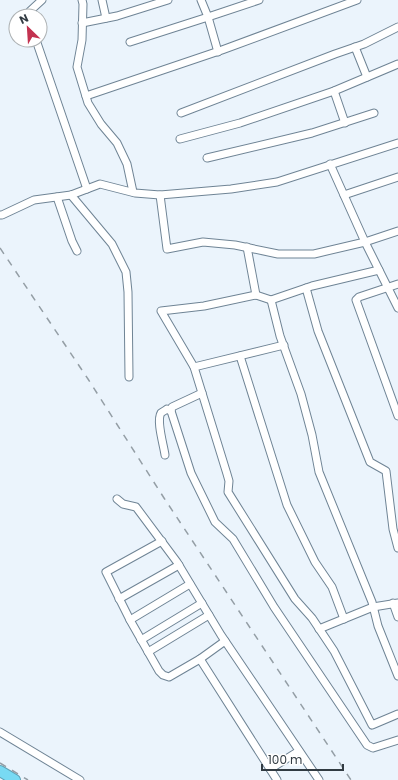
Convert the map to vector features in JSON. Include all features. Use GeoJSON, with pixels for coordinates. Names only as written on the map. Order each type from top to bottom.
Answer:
{"type":"FeatureCollection","features":[{"type":"Feature","properties":{"kind":"highway"},"geometry":{"type":"LineString","coordinates":[[0,771],[14,780]]}},
{"type":"Feature","properties":{"kind":"street"},"geometry":{"type":"LineString","coordinates":[[33,8],[42,0]]}},
{"type":"Feature","properties":{"kind":"street"},"geometry":{"type":"LineString","coordinates":[[82,0],[82,40],[77,67],[88,102],[101,124],[117,143],[127,164],[133,192]]}},
{"type":"Feature","properties":{"kind":"street"},"geometry":{"type":"LineString","coordinates":[[102,0],[106,18]]}},
{"type":"Feature","properties":{"kind":"street"},"geometry":{"type":"LineString","coordinates":[[82,24],[168,0]]}},
{"type":"Feature","properties":{"kind":"street"},"geometry":{"type":"LineString","coordinates":[[201,0],[208,17],[218,52]]}},
{"type":"Feature","properties":{"kind":"street"},"geometry":{"type":"LineString","coordinates":[[130,42],[259,0]]}},
{"type":"Feature","properties":{"kind":"street"},"geometry":{"type":"LineString","coordinates":[[86,96],[218,52],[357,0]]}},
{"type":"Feature","properties":{"kind":"street"},"geometry":{"type":"LineString","coordinates":[[182,113],[364,44],[398,27]]}},
{"type":"Feature","properties":{"kind":"street"},"geometry":{"type":"LineString","coordinates":[[355,47],[367,77]]}},
{"type":"Feature","properties":{"kind":"street"},"geometry":{"type":"LineString","coordinates":[[39,48],[87,189]]}},
{"type":"Feature","properties":{"kind":"street"},"geometry":{"type":"LineString","coordinates":[[180,139],[240,123],[334,91],[398,64]]}},
{"type":"Feature","properties":{"kind":"street"},"geometry":{"type":"LineString","coordinates":[[334,91],[345,123]]}},
{"type":"Feature","properties":{"kind":"street"},"geometry":{"type":"LineString","coordinates":[[207,158],[312,133],[374,113]]}},
{"type":"Feature","properties":{"kind":"street"},"geometry":{"type":"LineString","coordinates":[[0,215],[34,200],[71,195],[100,184],[133,192],[160,195],[231,189],[277,182],[398,143]]}},
{"type":"Feature","properties":{"kind":"street"},"geometry":{"type":"LineString","coordinates":[[330,164],[365,242],[398,308]]}},
{"type":"Feature","properties":{"kind":"street"},"geometry":{"type":"LineString","coordinates":[[344,195],[398,177]]}},
{"type":"Feature","properties":{"kind":"street"},"geometry":{"type":"LineString","coordinates":[[71,195],[112,244],[126,272],[128,292],[130,377]]}},
{"type":"Feature","properties":{"kind":"street"},"geometry":{"type":"LineString","coordinates":[[160,195],[167,249],[203,242],[248,247],[278,254],[314,254],[365,242],[398,232]]}},
{"type":"Feature","properties":{"kind":"street"},"geometry":{"type":"LineString","coordinates":[[58,197],[72,241],[77,251]]}},
{"type":"Feature","properties":{"kind":"street"},"geometry":{"type":"LineString","coordinates":[[248,247],[256,295]]}},
{"type":"Feature","properties":{"kind":"street"},"geometry":{"type":"LineString","coordinates":[[379,270],[306,288],[272,300],[256,295],[204,306],[161,311],[194,367],[229,481],[228,492],[295,599],[312,618],[334,651],[372,725],[398,714]]}},
{"type":"Feature","properties":{"kind":"street"},"geometry":{"type":"LineString","coordinates":[[398,284],[358,297],[356,300],[398,416]]}},
{"type":"Feature","properties":{"kind":"street"},"geometry":{"type":"LineString","coordinates":[[306,288],[318,331],[370,462],[386,471],[393,529],[398,548]]}},
{"type":"Feature","properties":{"kind":"street"},"geometry":{"type":"LineString","coordinates":[[272,300],[284,345],[301,394],[312,435],[319,472],[373,607],[378,626],[398,676]]}},
{"type":"Feature","properties":{"kind":"street"},"geometry":{"type":"LineString","coordinates":[[194,367],[284,345]]}},
{"type":"Feature","properties":{"kind":"street"},"geometry":{"type":"LineString","coordinates":[[240,356],[287,505],[315,562],[332,587],[344,619]]}},
{"type":"Feature","properties":{"kind":"street"},"geometry":{"type":"LineString","coordinates":[[202,393],[172,407],[171,411],[192,474],[215,522],[233,539],[274,607],[367,745],[373,748],[378,748],[398,740]]}},
{"type":"Feature","properties":{"kind":"street"},"geometry":{"type":"LineString","coordinates":[[165,455],[160,418],[161,413],[167,409],[171,411]]}},
{"type":"Feature","properties":{"kind":"street"},"geometry":{"type":"LineString","coordinates":[[117,499],[123,504],[136,507],[179,564],[225,640],[319,780]]}},
{"type":"Feature","properties":{"kind":"street"},"geometry":{"type":"LineString","coordinates":[[162,542],[106,572],[130,620],[159,671],[166,677],[169,677],[200,660],[225,640]]}},
{"type":"Feature","properties":{"kind":"street"},"geometry":{"type":"LineString","coordinates":[[119,598],[179,564]]}},
{"type":"Feature","properties":{"kind":"street"},"geometry":{"type":"LineString","coordinates":[[130,620],[190,584]]}},
{"type":"Feature","properties":{"kind":"street"},"geometry":{"type":"LineString","coordinates":[[141,640],[202,603]]}},
{"type":"Feature","properties":{"kind":"street"},"geometry":{"type":"LineString","coordinates":[[319,629],[373,607],[396,603],[398,617]]}},
{"type":"Feature","properties":{"kind":"street"},"geometry":{"type":"LineString","coordinates":[[148,652],[209,615]]}},
{"type":"Feature","properties":{"kind":"street"},"geometry":{"type":"LineString","coordinates":[[200,660],[277,780]]}},
{"type":"Feature","properties":{"kind":"street"},"geometry":{"type":"LineString","coordinates":[[0,732],[80,780]]}},
{"type":"Feature","properties":{"kind":"street"},"geometry":{"type":"LineString","coordinates":[[270,769],[299,751]]}},
{"type":"Feature","properties":{"kind":"railway"},"geometry":{"type":"LineString","coordinates":[[0,248],[88,379],[164,498],[351,780]]}},
{"type":"Feature","properties":{"kind":"railway"},"geometry":{"type":"LineString","coordinates":[[0,763],[28,780]]}}]}
